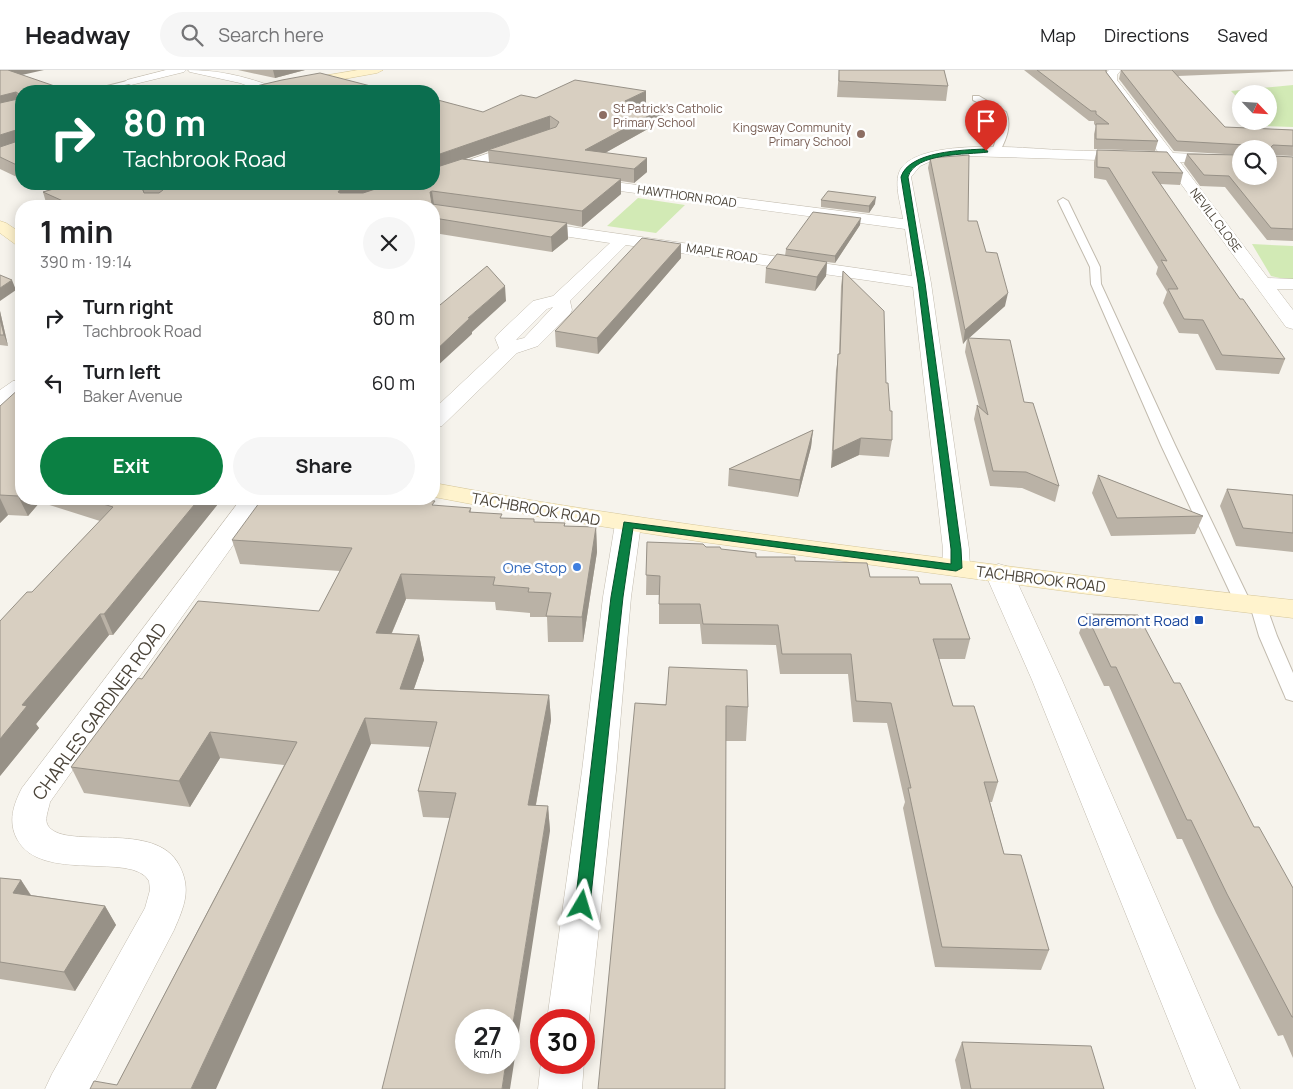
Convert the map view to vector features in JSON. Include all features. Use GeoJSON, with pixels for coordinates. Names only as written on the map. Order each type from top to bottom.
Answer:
{"type":"FeatureCollection","features":[{"type":"Feature","properties":{"kind":"main road"},"geometry":{"type":"LineString","coordinates":[[291,85],[377,70]]}},
{"type":"Feature","properties":{"kind":"main road"},"geometry":{"type":"LineString","coordinates":[[0,226],[15,236]]}},
{"type":"Feature","properties":{"kind":"main road","name":"TACHBROOK ROAD"},"geometry":{"type":"LineString","coordinates":[[440,491],[628,524],[956,568],[1293,609]]}},
{"type":"Feature","properties":{"kind":"street"},"geometry":{"type":"LineString","coordinates":[[131,82],[180,70]]}},
{"type":"Feature","properties":{"kind":"street"},"geometry":{"type":"LineString","coordinates":[[194,70],[236,78],[251,85]]}},
{"type":"Feature","properties":{"kind":"street","name":"NEVILL CLOSE"},"geometry":{"type":"LineString","coordinates":[[1115,70],[1110,77],[1293,323]]}},
{"type":"Feature","properties":{"kind":"street"},"geometry":{"type":"LineString","coordinates":[[440,175],[534,142]]}},
{"type":"Feature","properties":{"kind":"street"},"geometry":{"type":"LineString","coordinates":[[956,568],[956,549],[922,283],[904,177],[906,170],[924,160],[945,154],[996,151],[1232,160]]}},
{"type":"Feature","properties":{"kind":"street"},"geometry":{"type":"LineString","coordinates":[[463,167],[496,171]]}},
{"type":"Feature","properties":{"kind":"street","name":"HAWTHORN ROAD"},"geometry":{"type":"LineString","coordinates":[[573,181],[911,225]]}},
{"type":"Feature","properties":{"kind":"street","name":"MAPLE ROAD"},"geometry":{"type":"LineString","coordinates":[[518,224],[922,283]]}},
{"type":"Feature","properties":{"kind":"street"},"geometry":{"type":"LineString","coordinates":[[440,415],[510,348],[530,342],[563,310],[560,300],[623,239]]}},
{"type":"Feature","properties":{"kind":"street"},"geometry":{"type":"LineString","coordinates":[[1263,283],[1293,284]]}},
{"type":"Feature","properties":{"kind":"street"},"geometry":{"type":"LineString","coordinates":[[0,400],[15,390]]}},
{"type":"Feature","properties":{"kind":"street","name":"CHARLES GARDNER ROAD"},"geometry":{"type":"LineString","coordinates":[[67,1089],[160,918],[168,902],[170,888],[168,877],[162,870],[141,856],[59,850],[43,844],[30,833],[27,821],[29,811],[34,798],[250,505]]}},
{"type":"Feature","properties":{"kind":"street"},"geometry":{"type":"LineString","coordinates":[[569,1009],[599,771],[617,597],[628,524]]}},
{"type":"Feature","properties":{"kind":"street"},"geometry":{"type":"LineString","coordinates":[[999,573],[1047,680],[1218,1089]]}},
{"type":"Feature","properties":{"kind":"street"},"geometry":{"type":"LineString","coordinates":[[560,1089],[562,1074]]}},
{"type":"Feature","properties":{"kind":"lane"},"geometry":{"type":"LineString","coordinates":[[118,85],[131,82]]}},
{"type":"Feature","properties":{"kind":"lane"},"geometry":{"type":"LineString","coordinates":[[976,98],[1002,112],[1004,116],[1006,123],[996,151]]}},
{"type":"Feature","properties":{"kind":"lane"},"geometry":{"type":"LineString","coordinates":[[1063,201],[1095,267],[1096,284],[1168,445],[1251,604],[1293,694]]}},
{"type":"Feature","properties":{"kind":"green space"},"geometry":{"type":"Polygon","coordinates":[[[1293,85],[1293,127],[1278,126],[1278,86],[1293,85]]]}},
{"type":"Feature","properties":{"kind":"green space"},"geometry":{"type":"Polygon","coordinates":[[[638,198],[685,205],[656,233],[607,226],[638,198]]]}},
{"type":"Feature","properties":{"kind":"green space"},"geometry":{"type":"Polygon","coordinates":[[[1252,244],[1293,246],[1293,281],[1271,276],[1252,244]]]}},
{"type":"Feature","properties":{"kind":"building"},"geometry":{"type":"Polygon","coordinates":[[[0,70],[8,70],[52,85],[15,85],[15,92],[0,96],[0,70]]]}},
{"type":"Feature","properties":{"kind":"building"},"geometry":{"type":"Polygon","coordinates":[[[839,70],[944,70],[948,86],[839,81],[839,70]]]}},
{"type":"Feature","properties":{"kind":"building"},"geometry":{"type":"Polygon","coordinates":[[[1037,70],[1106,70],[1158,141],[1096,139],[1096,124],[1109,124],[1096,114],[1096,111],[1091,111],[1037,70]]]}},
{"type":"Feature","properties":{"kind":"building"},"geometry":{"type":"Polygon","coordinates":[[[1121,70],[1172,70],[1225,127],[1232,127],[1232,130],[1293,130],[1293,146],[1277,145],[1277,140],[1232,140],[1232,144],[1177,141],[1121,70]]]}},
{"type":"Feature","properties":{"kind":"building"},"geometry":{"type":"Polygon","coordinates":[[[320,73],[367,85],[261,85],[320,73]]]}},
{"type":"Feature","properties":{"kind":"building"},"geometry":{"type":"Polygon","coordinates":[[[575,80],[646,91],[625,101],[663,108],[585,150],[647,158],[634,169],[488,150],[556,127],[559,122],[550,116],[440,154],[440,101],[483,112],[521,95],[536,98],[575,80]]]}},
{"type":"Feature","properties":{"kind":"building"},"geometry":{"type":"Polygon","coordinates":[[[15,100],[15,130],[0,135],[0,103],[15,100]]]}},
{"type":"Feature","properties":{"kind":"building"},"geometry":{"type":"Polygon","coordinates":[[[15,142],[15,164],[0,157],[0,147],[15,142]]]}},
{"type":"Feature","properties":{"kind":"building"},"geometry":{"type":"Polygon","coordinates":[[[1097,150],[1167,152],[1183,173],[1152,172],[1240,299],[1243,299],[1285,359],[1222,355],[1203,320],[1184,319],[1168,289],[1178,289],[1161,260],[1167,261],[1109,168],[1097,167],[1097,150]]]}},
{"type":"Feature","properties":{"kind":"building"},"geometry":{"type":"Polygon","coordinates":[[[1187,154],[1232,155],[1232,180],[1229,176],[1204,175],[1187,154]]]}},
{"type":"Feature","properties":{"kind":"building"},"geometry":{"type":"Polygon","coordinates":[[[969,155],[968,221],[977,221],[986,252],[997,253],[1008,293],[965,330],[930,158],[969,155]]]}},
{"type":"Feature","properties":{"kind":"building"},"geometry":{"type":"Polygon","coordinates":[[[1277,156],[1293,157],[1293,229],[1271,228],[1236,185],[1277,185],[1277,156]]]}},
{"type":"Feature","properties":{"kind":"building"},"geometry":{"type":"Polygon","coordinates":[[[462,159],[621,179],[582,211],[432,191],[430,192],[431,200],[61,200],[43,192],[50,190],[143,190],[144,193],[159,193],[163,190],[340,190],[338,192],[340,193],[363,193],[372,190],[440,190],[440,166],[462,159]]]}},
{"type":"Feature","properties":{"kind":"building"},"geometry":{"type":"Polygon","coordinates":[[[828,191],[876,197],[869,206],[821,200],[828,191]]]}},
{"type":"Feature","properties":{"kind":"building"},"geometry":{"type":"Polygon","coordinates":[[[440,205],[567,223],[551,237],[440,219],[440,205]]]}},
{"type":"Feature","properties":{"kind":"building"},"geometry":{"type":"Polygon","coordinates":[[[813,212],[861,218],[835,256],[786,249],[813,212]]]}},
{"type":"Feature","properties":{"kind":"building"},"geometry":{"type":"Polygon","coordinates":[[[642,238],[681,244],[597,338],[555,331],[642,238]]]}},
{"type":"Feature","properties":{"kind":"building"},"geometry":{"type":"Polygon","coordinates":[[[777,254],[827,262],[817,277],[766,268],[777,254]]]}},
{"type":"Feature","properties":{"kind":"building"},"geometry":{"type":"Polygon","coordinates":[[[487,266],[505,286],[468,318],[470,318],[440,346],[440,305],[487,266]]]}},
{"type":"Feature","properties":{"kind":"building"},"geometry":{"type":"Polygon","coordinates":[[[843,271],[884,311],[886,383],[888,383],[890,411],[892,411],[892,440],[861,438],[833,451],[838,354],[840,354],[843,271]]]}},
{"type":"Feature","properties":{"kind":"building"},"geometry":{"type":"Polygon","coordinates":[[[0,275],[12,280],[0,288],[0,275]]]}},
{"type":"Feature","properties":{"kind":"building"},"geometry":{"type":"Polygon","coordinates":[[[0,319],[4,335],[0,335],[0,319]]]}},
{"type":"Feature","properties":{"kind":"building"},"geometry":{"type":"Polygon","coordinates":[[[968,338],[1010,340],[1024,402],[1033,403],[1059,486],[1026,472],[993,471],[977,405],[988,415],[968,338]]]}},
{"type":"Feature","properties":{"kind":"building"},"geometry":{"type":"Polygon","coordinates":[[[15,392],[15,496],[0,495],[0,406],[15,392]]]}},
{"type":"Feature","properties":{"kind":"building"},"geometry":{"type":"Polygon","coordinates":[[[813,430],[800,480],[729,469],[813,430]]]}},
{"type":"Feature","properties":{"kind":"building"},"geometry":{"type":"Polygon","coordinates":[[[1098,475],[1203,516],[1117,518],[1098,475]]]}},
{"type":"Feature","properties":{"kind":"building"},"geometry":{"type":"Polygon","coordinates":[[[1227,489],[1293,495],[1293,533],[1243,528],[1227,489]]]}},
{"type":"Feature","properties":{"kind":"building"},"geometry":{"type":"Polygon","coordinates":[[[106,505],[194,505],[104,614],[100,614],[22,705],[27,706],[0,739],[0,621],[27,592],[32,592],[113,507],[106,505]]]}},
{"type":"Feature","properties":{"kind":"building"},"geometry":{"type":"Polygon","coordinates":[[[258,505],[432,505],[471,508],[469,512],[502,514],[500,518],[534,519],[534,522],[565,523],[564,526],[596,527],[582,617],[546,616],[551,593],[528,592],[529,588],[493,585],[495,577],[401,574],[376,633],[419,635],[400,689],[549,695],[528,805],[548,806],[515,1009],[455,1009],[455,1074],[504,1074],[502,1089],[382,1089],[456,793],[418,791],[437,722],[365,718],[191,1089],[90,1089],[94,1081],[117,1085],[297,742],[210,732],[179,781],[71,767],[138,678],[142,679],[198,601],[319,611],[352,548],[232,540],[258,505]]]}},
{"type":"Feature","properties":{"kind":"building"},"geometry":{"type":"Polygon","coordinates":[[[647,542],[703,544],[706,547],[720,547],[721,549],[756,553],[756,557],[795,557],[795,561],[867,563],[870,577],[918,577],[920,584],[951,584],[970,639],[933,639],[953,706],[974,706],[998,782],[984,782],[1004,854],[1021,855],[1049,950],[942,947],[908,788],[911,788],[891,703],[856,701],[851,654],[782,654],[778,625],[703,624],[700,604],[659,604],[660,576],[646,575],[647,542]]]}},
{"type":"Feature","properties":{"kind":"building"},"geometry":{"type":"Polygon","coordinates":[[[1086,614],[1138,615],[1174,683],[1180,683],[1254,827],[1259,827],[1293,888],[1293,1017],[1227,894],[1191,820],[1187,820],[1116,667],[1111,667],[1086,614]]]}},
{"type":"Feature","properties":{"kind":"building"},"geometry":{"type":"Polygon","coordinates":[[[669,667],[747,670],[748,707],[726,706],[725,1089],[598,1089],[635,703],[666,705],[669,667]]]}},
{"type":"Feature","properties":{"kind":"building"},"geometry":{"type":"Polygon","coordinates":[[[0,878],[21,880],[13,893],[105,906],[64,972],[0,962],[0,878]]]}},
{"type":"Feature","properties":{"kind":"building"},"geometry":{"type":"Polygon","coordinates":[[[962,1042],[1091,1046],[1104,1089],[971,1089],[962,1042]]]}},
{"type":"Feature","properties":{"kind":"place","name":"St Patrick's Catholic Primary School"},"geometry":{"type":"Point","coordinates":[603,115]}},
{"type":"Feature","properties":{"kind":"place","name":"Kingsway Community Primary School"},"geometry":{"type":"Point","coordinates":[861,134]}},
{"type":"Feature","properties":{"kind":"place","name":"One Stop"},"geometry":{"type":"Point","coordinates":[577,567]}},
{"type":"Feature","properties":{"kind":"place","name":"Claremont Road"},"geometry":{"type":"Point","coordinates":[1199,620]}},
{"type":"Feature","properties":{"kind":"route"},"geometry":{"type":"LineString","coordinates":[[582,905],[599,771],[617,597],[628,524],[956,568],[956,549],[922,283],[904,177],[906,170],[913,165],[934,156],[986,151]]}}]}
